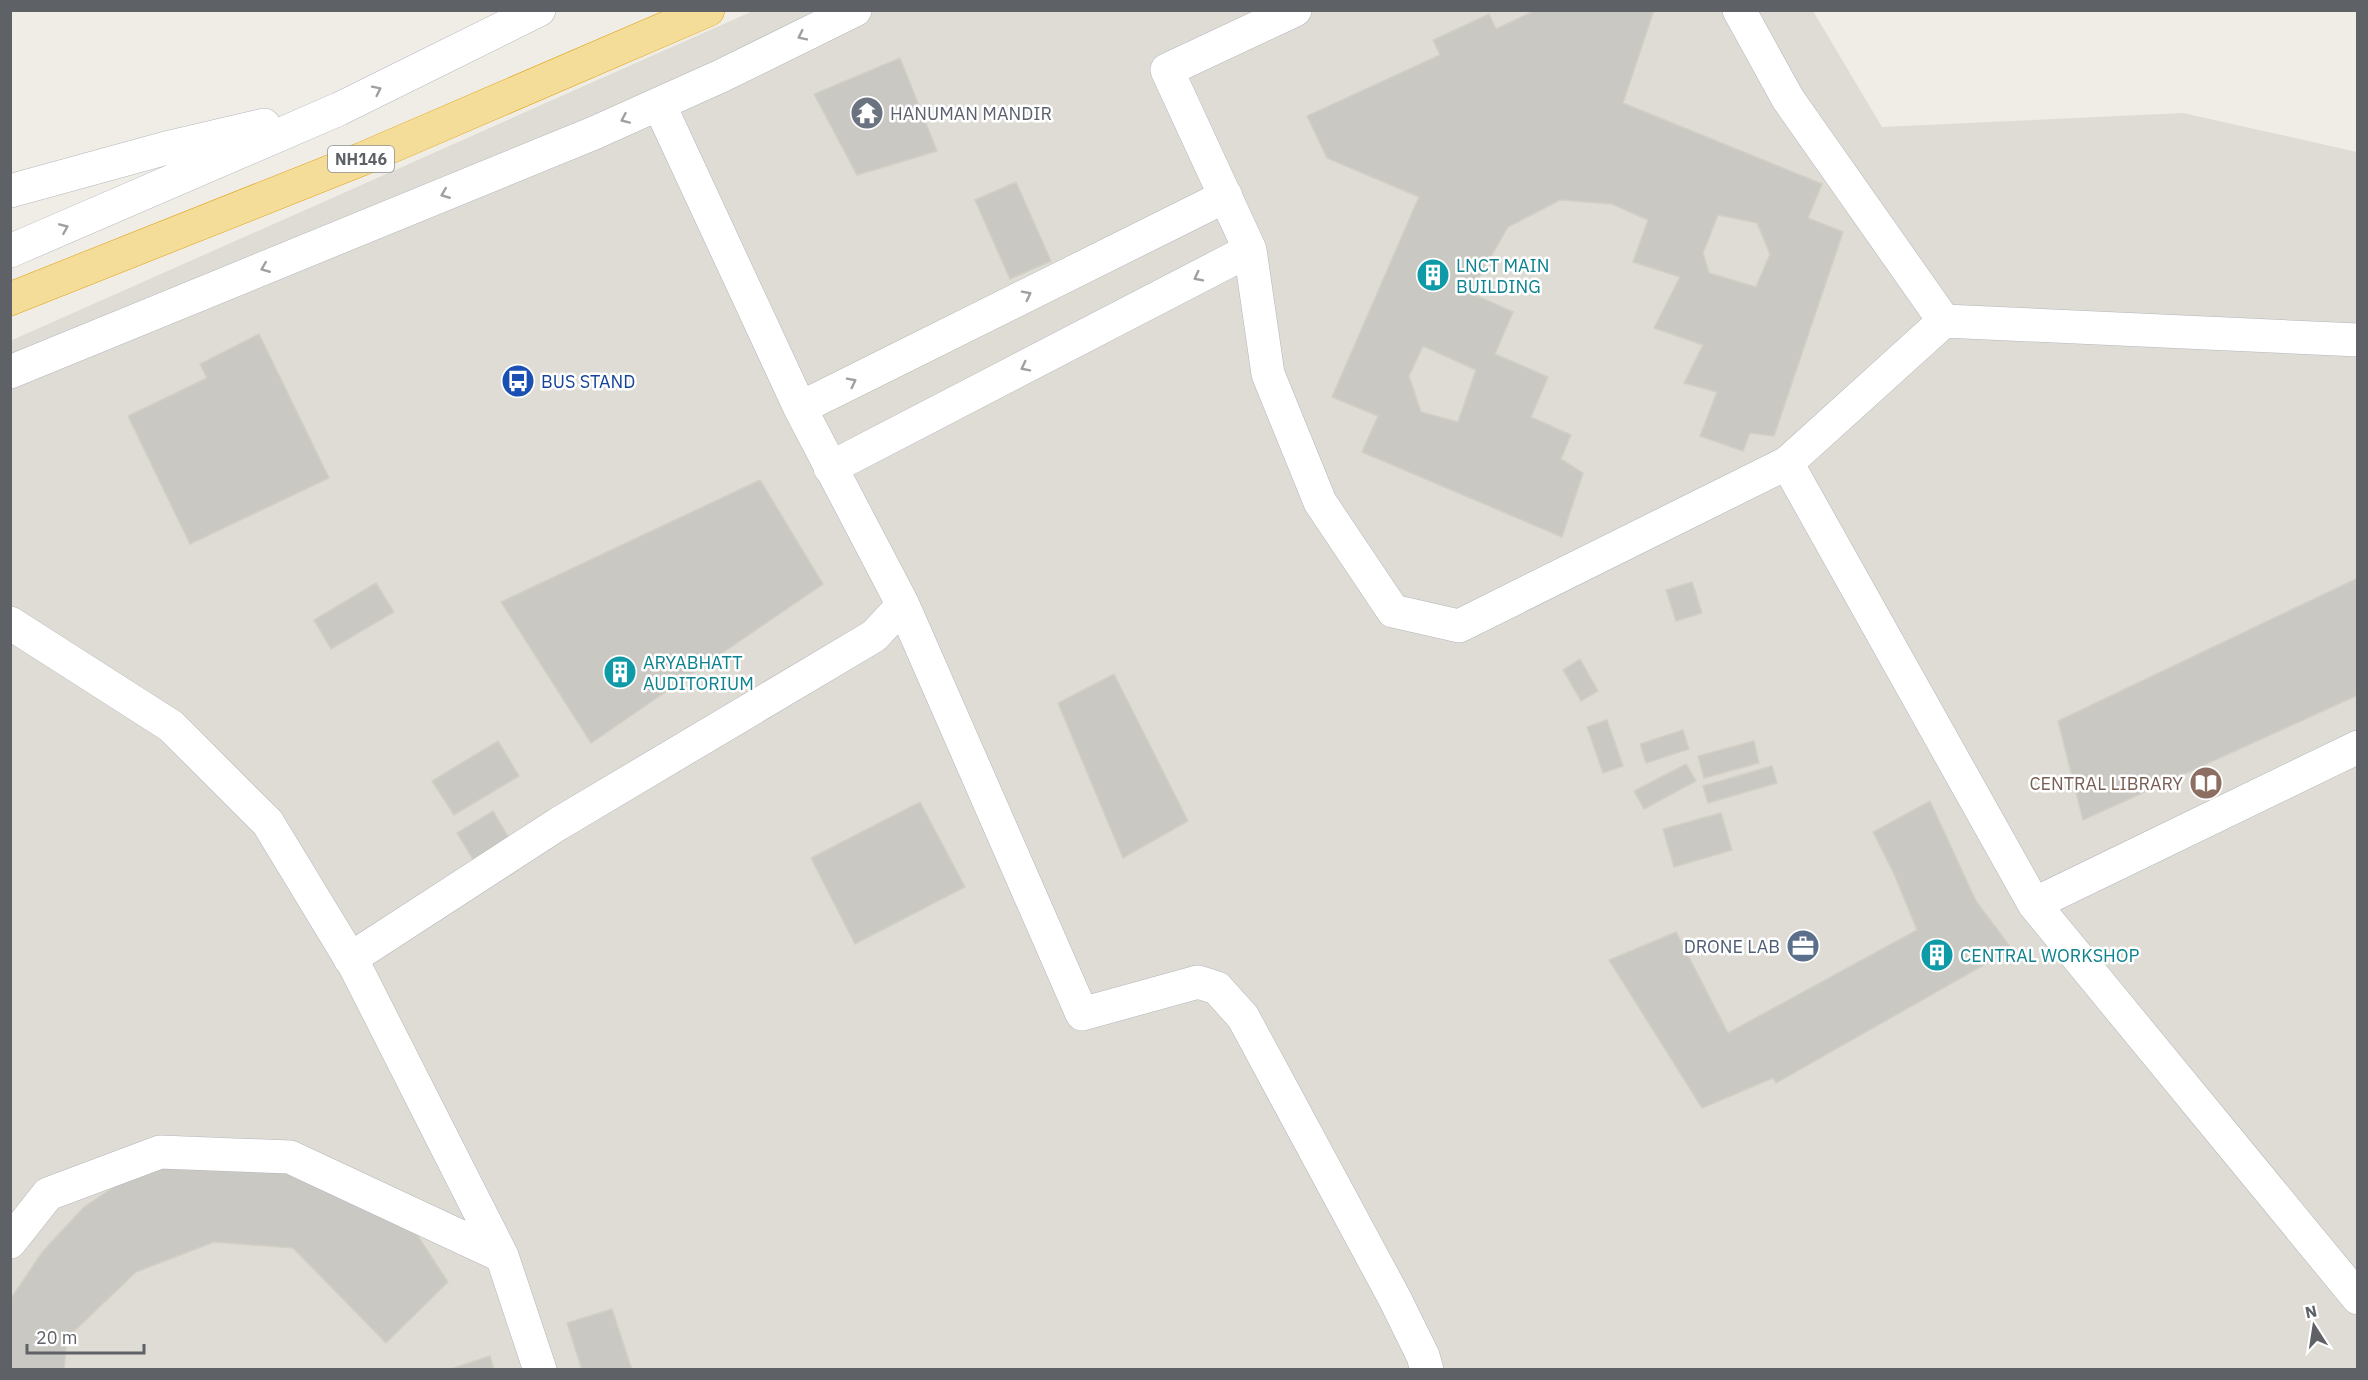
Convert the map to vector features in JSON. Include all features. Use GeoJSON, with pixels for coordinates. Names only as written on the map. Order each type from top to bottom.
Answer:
{"type":"FeatureCollection","features":[{"type":"Feature","properties":{"kind":"highway","name":"NH146"},"geometry":{"type":"LineString","coordinates":[[10,299],[362,159],[708,10]]}},
{"type":"Feature","properties":{"kind":"street"},"geometry":{"type":"LineString","coordinates":[[10,251],[339,109],[539,10]]}},
{"type":"Feature","properties":{"kind":"street"},"geometry":{"type":"LineString","coordinates":[[10,372],[594,133],[721,76],[855,10]]}},
{"type":"Feature","properties":{"kind":"street"},"geometry":{"type":"LineString","coordinates":[[1295,10],[1167,70],[1250,250],[1268,374],[1320,502],[1393,611],[1460,626],[1787,463],[1944,321],[2358,340]]}},
{"type":"Feature","properties":{"kind":"street"},"geometry":{"type":"LineString","coordinates":[[1739,10],[1788,99],[1944,321]]}},
{"type":"Feature","properties":{"kind":"street"},"geometry":{"type":"LineString","coordinates":[[659,104],[800,408],[903,605],[1083,1014],[1198,982],[1217,988],[1249,1027],[1395,1299],[1423,1356],[1427,1370]]}},
{"type":"Feature","properties":{"kind":"street"},"geometry":{"type":"LineString","coordinates":[[10,191],[170,147],[339,109]]}},
{"type":"Feature","properties":{"kind":"street"},"geometry":{"type":"LineString","coordinates":[[800,408],[1226,196]]}},
{"type":"Feature","properties":{"kind":"street"},"geometry":{"type":"LineString","coordinates":[[831,468],[1250,250]]}},
{"type":"Feature","properties":{"kind":"street"},"geometry":{"type":"LineString","coordinates":[[1787,463],[2034,904],[2358,1298]]}},
{"type":"Feature","properties":{"kind":"street"},"geometry":{"type":"LineString","coordinates":[[350,959],[558,824],[874,636],[903,605]]}},
{"type":"Feature","properties":{"kind":"street"},"geometry":{"type":"LineString","coordinates":[[10,623],[171,726],[268,823],[350,959],[502,1256],[540,1370]]}},
{"type":"Feature","properties":{"kind":"street"},"geometry":{"type":"LineString","coordinates":[[2034,904],[2358,747]]}},
{"type":"Feature","properties":{"kind":"street"},"geometry":{"type":"LineString","coordinates":[[10,1242],[48,1194],[160,1152],[290,1157],[502,1256]]}},
{"type":"Feature","properties":{"kind":"shaded area"},"geometry":{"type":"Polygon","coordinates":[[[753,11],[1813,11],[1882,127],[2183,113],[2357,152],[2357,1369],[11,1369],[10,341],[753,11]]]}},
{"type":"Feature","properties":{"kind":"building","name":"LNCT MAIN BUILDING"},"geometry":{"type":"Polygon","coordinates":[[[1536,10],[1654,10],[1623,103],[1822,184],[1808,218],[1843,232],[1774,436],[1750,433],[1743,451],[1700,436],[1717,392],[1684,383],[1703,345],[1654,328],[1680,277],[1633,262],[1648,220],[1612,204],[1560,200],[1508,227],[1470,293],[1513,312],[1495,354],[1548,377],[1531,417],[1571,435],[1561,459],[1583,473],[1562,537],[1362,452],[1378,416],[1332,397],[1419,197],[1327,158],[1307,116],[1440,55],[1433,40],[1489,14],[1496,29],[1536,10]],[[1718,215],[1703,253],[1709,273],[1756,287],[1770,254],[1757,223],[1718,215]],[[1423,346],[1409,376],[1421,412],[1458,422],[1476,370],[1423,346]]]}},
{"type":"Feature","properties":{"kind":"building"},"geometry":{"type":"Polygon","coordinates":[[[900,58],[937,151],[857,175],[814,94],[900,58]]]}},
{"type":"Feature","properties":{"kind":"building"},"geometry":{"type":"Polygon","coordinates":[[[1016,182],[1051,261],[1010,279],[975,200],[1016,182]]]}},
{"type":"Feature","properties":{"kind":"building"},"geometry":{"type":"Polygon","coordinates":[[[259,334],[329,478],[190,544],[128,416],[207,378],[200,364],[259,334]]]}},
{"type":"Feature","properties":{"kind":"building","name":"ARYABHATT AUDITORIUM"},"geometry":{"type":"Polygon","coordinates":[[[760,480],[823,584],[591,743],[501,602],[760,480]]]}},
{"type":"Feature","properties":{"kind":"building"},"geometry":{"type":"Polygon","coordinates":[[[2358,578],[2358,695],[2083,820],[2058,721],[2358,578]]]}},
{"type":"Feature","properties":{"kind":"building"},"geometry":{"type":"Polygon","coordinates":[[[1692,582],[1702,613],[1676,621],[1666,590],[1692,582]]]}},
{"type":"Feature","properties":{"kind":"building"},"geometry":{"type":"Polygon","coordinates":[[[376,583],[394,612],[331,649],[314,620],[376,583]]]}},
{"type":"Feature","properties":{"kind":"building"},"geometry":{"type":"Polygon","coordinates":[[[1580,659],[1598,691],[1581,701],[1563,670],[1580,659]]]}},
{"type":"Feature","properties":{"kind":"building"},"geometry":{"type":"Polygon","coordinates":[[[1114,674],[1188,821],[1123,858],[1058,703],[1114,674]]]}},
{"type":"Feature","properties":{"kind":"building"},"geometry":{"type":"Polygon","coordinates":[[[1607,720],[1623,766],[1603,773],[1587,727],[1607,720]]]}},
{"type":"Feature","properties":{"kind":"building"},"geometry":{"type":"Polygon","coordinates":[[[1683,730],[1689,749],[1646,763],[1640,744],[1683,730]]]}},
{"type":"Feature","properties":{"kind":"building"},"geometry":{"type":"Polygon","coordinates":[[[498,741],[519,776],[454,815],[432,781],[498,741]]]}},
{"type":"Feature","properties":{"kind":"building"},"geometry":{"type":"Polygon","coordinates":[[[1754,741],[1759,763],[1704,778],[1698,756],[1754,741]]]}},
{"type":"Feature","properties":{"kind":"building"},"geometry":{"type":"Polygon","coordinates":[[[1686,764],[1696,781],[1644,809],[1634,791],[1686,764]]]}},
{"type":"Feature","properties":{"kind":"building"},"geometry":{"type":"Polygon","coordinates":[[[1772,766],[1777,783],[1708,803],[1703,786],[1772,766]]]}},
{"type":"Feature","properties":{"kind":"building","name":"CENTRAL WORKSHOP"},"geometry":{"type":"Polygon","coordinates":[[[1930,801],[1976,901],[2012,949],[1776,1083],[1773,1078],[1702,1108],[1609,960],[1676,932],[1728,1033],[1917,930],[1894,874],[1873,832],[1930,801]]]}},
{"type":"Feature","properties":{"kind":"building"},"geometry":{"type":"Polygon","coordinates":[[[920,802],[965,887],[855,944],[811,858],[920,802]]]}},
{"type":"Feature","properties":{"kind":"building"},"geometry":{"type":"Polygon","coordinates":[[[493,811],[513,845],[477,866],[457,833],[493,811]]]}},
{"type":"Feature","properties":{"kind":"building"},"geometry":{"type":"Polygon","coordinates":[[[1721,813],[1732,850],[1674,867],[1663,829],[1721,813]]]}},
{"type":"Feature","properties":{"kind":"building"},"geometry":{"type":"Polygon","coordinates":[[[199,1158],[276,1160],[412,1227],[448,1282],[386,1343],[293,1248],[214,1242],[136,1272],[67,1338],[64,1370],[10,1370],[10,1300],[43,1251],[84,1207],[138,1171],[199,1158]]]}},
{"type":"Feature","properties":{"kind":"building"},"geometry":{"type":"Polygon","coordinates":[[[612,1309],[632,1370],[582,1370],[567,1323],[612,1309]]]}},
{"type":"Feature","properties":{"kind":"building"},"geometry":{"type":"Polygon","coordinates":[[[490,1356],[494,1370],[448,1370],[490,1356]]]}},
{"type":"Feature","properties":{"kind":"place","name":"HANUMAN MANDIR"},"geometry":{"type":"Point","coordinates":[867,113]}},
{"type":"Feature","properties":{"kind":"place","name":"LNCT MAIN BUILDING"},"geometry":{"type":"Point","coordinates":[1433,275]}},
{"type":"Feature","properties":{"kind":"place","name":"BUS STAND"},"geometry":{"type":"Point","coordinates":[518,381]}},
{"type":"Feature","properties":{"kind":"place","name":"ARYABHATT AUDITORIUM"},"geometry":{"type":"Point","coordinates":[620,672]}},
{"type":"Feature","properties":{"kind":"place","name":"CENTRAL LIBRARY"},"geometry":{"type":"Point","coordinates":[2206,783]}},
{"type":"Feature","properties":{"kind":"place","name":"DRONE LAB"},"geometry":{"type":"Point","coordinates":[1803,946]}},
{"type":"Feature","properties":{"kind":"place","name":"CENTRAL WORKSHOP"},"geometry":{"type":"Point","coordinates":[1937,955]}}]}
